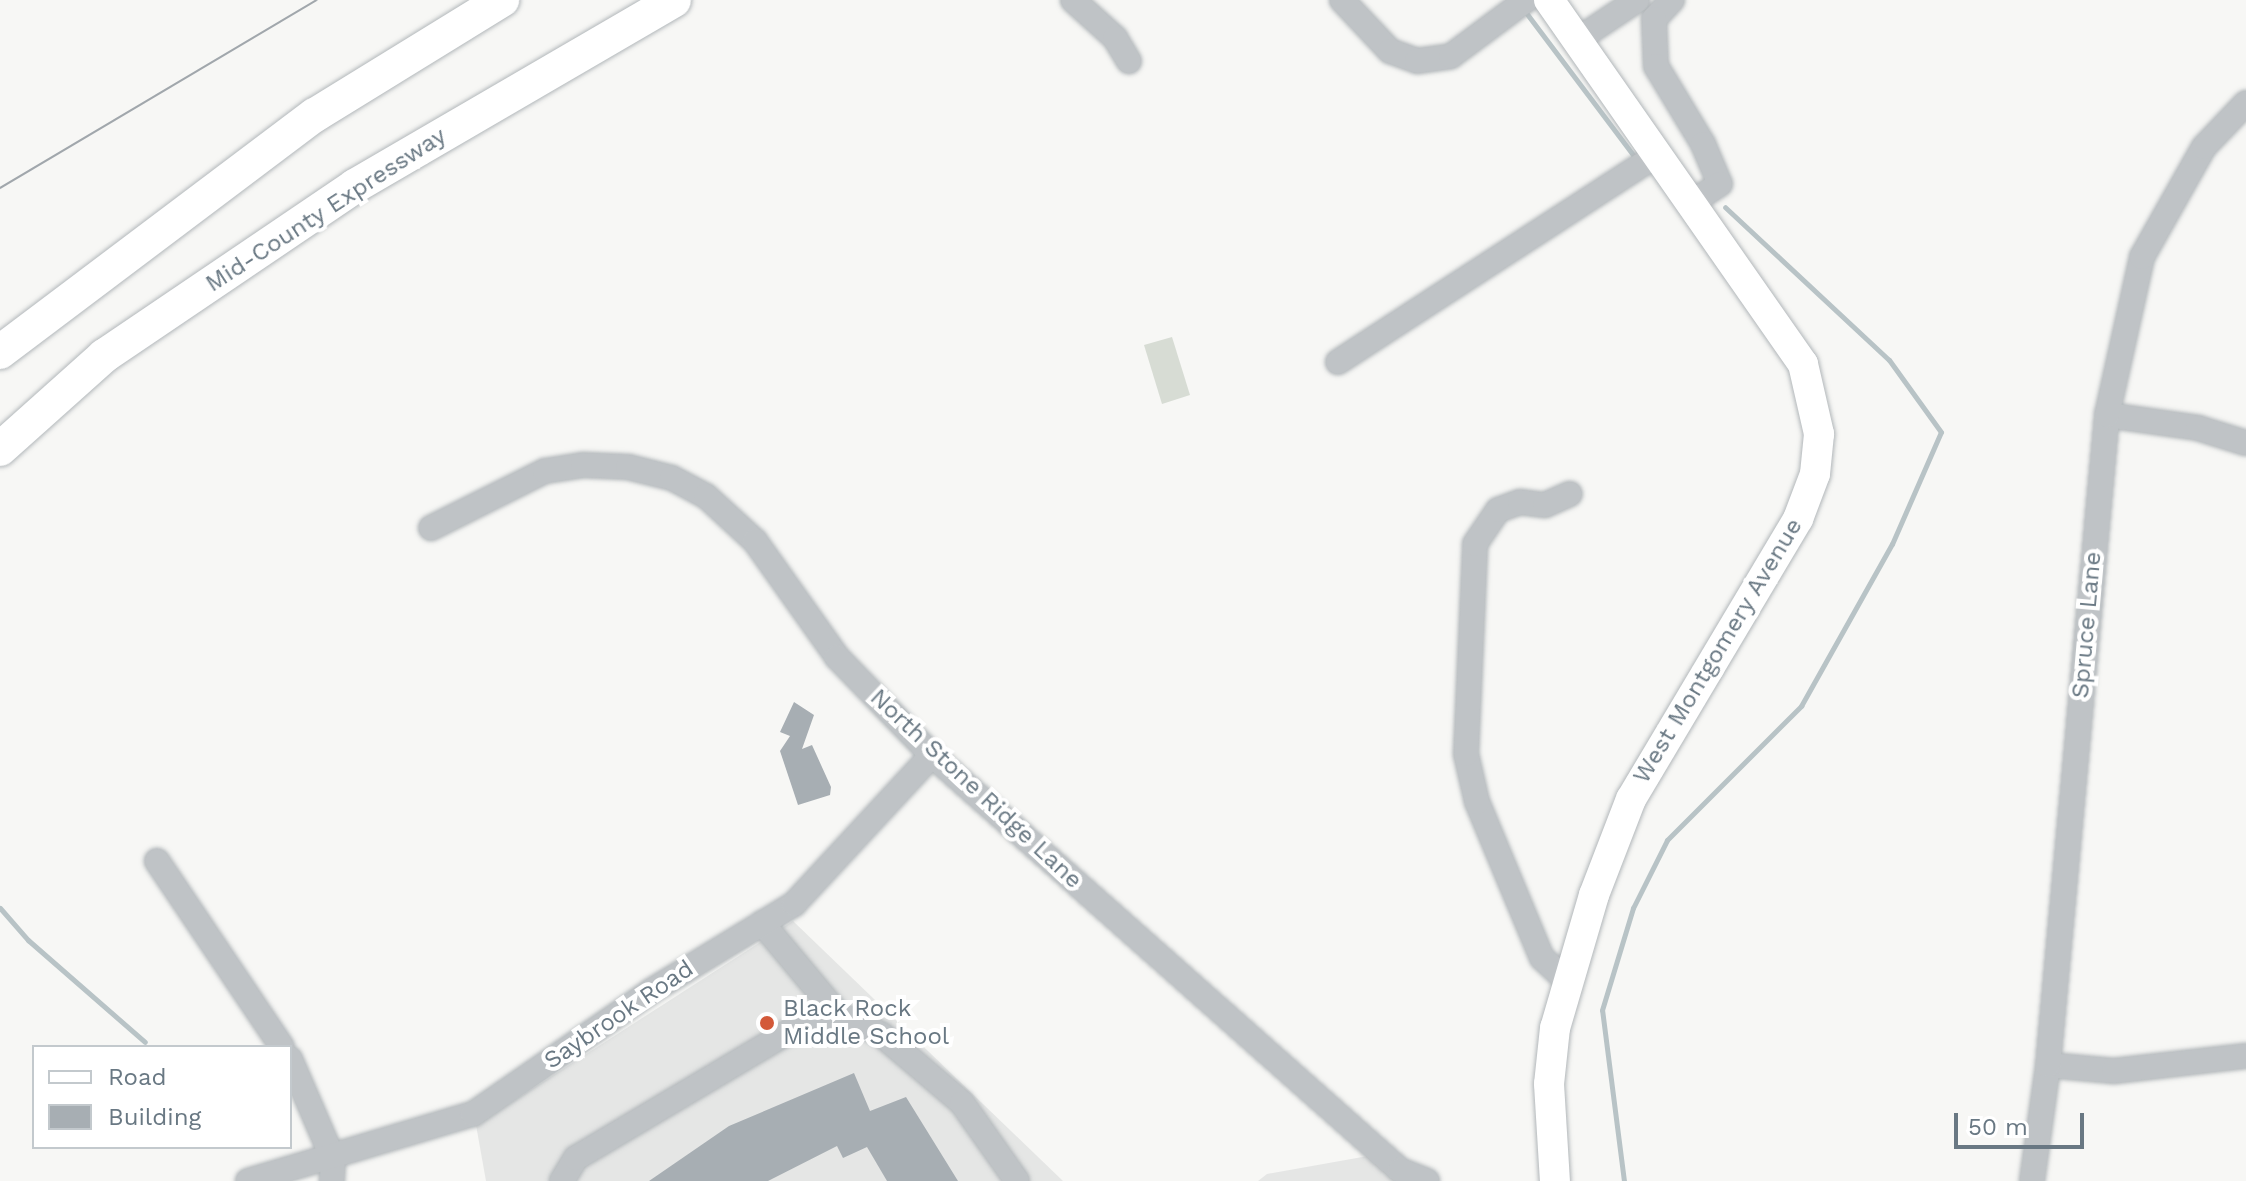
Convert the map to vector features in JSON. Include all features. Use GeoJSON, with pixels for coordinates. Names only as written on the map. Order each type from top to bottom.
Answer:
{"type":"FeatureCollection","features":[{"type":"Feature","properties":{"kind":"highway"},"geometry":{"type":"LineString","coordinates":[[0,352],[315,115],[502,0]]}},
{"type":"Feature","properties":{"kind":"highway","name":"Mid-County Expressway"},"geometry":{"type":"LineString","coordinates":[[0,449],[104,356],[355,186],[674,0]]}},
{"type":"Feature","properties":{"kind":"main road","name":"West Montgomery Avenue"},"geometry":{"type":"LineString","coordinates":[[1549,0],[1803,364],[1819,434],[1815,474],[1798,519],[1631,799],[1555,1028],[1549,1084],[1555,1181]]}},
{"type":"Feature","properties":{"kind":"street"},"geometry":{"type":"LineString","coordinates":[[1073,0],[1115,38],[1129,61]]}},
{"type":"Feature","properties":{"kind":"street"},"geometry":{"type":"LineString","coordinates":[[1342,0],[1390,51],[1417,61],[1451,56],[1522,3]]}},
{"type":"Feature","properties":{"kind":"street"},"geometry":{"type":"LineString","coordinates":[[1577,40],[1637,0]]}},
{"type":"Feature","properties":{"kind":"street"},"geometry":{"type":"LineString","coordinates":[[1672,0],[1654,19],[1656,66],[1703,144],[1720,184],[1691,203]]}},
{"type":"Feature","properties":{"kind":"street","name":"Spruce Lane"},"geometry":{"type":"LineString","coordinates":[[2032,1181],[2048,1065],[2107,415],[2142,257],[2204,147],[2246,103]]}},
{"type":"Feature","properties":{"kind":"street"},"geometry":{"type":"LineString","coordinates":[[1338,362],[1657,155]]}},
{"type":"Feature","properties":{"kind":"street"},"geometry":{"type":"LineString","coordinates":[[2107,415],[2198,428],[2246,443]]}},
{"type":"Feature","properties":{"kind":"street","name":"North Stone Ridge Lane"},"geometry":{"type":"LineString","coordinates":[[431,528],[545,471],[628,467],[672,478],[733,518],[837,657],[932,755],[1400,1170],[1427,1181]]}},
{"type":"Feature","properties":{"kind":"street"},"geometry":{"type":"LineString","coordinates":[[1568,982],[1542,958],[1477,802],[1466,754],[1475,544],[1498,510],[1520,502],[1545,505],[1570,494]]}},
{"type":"Feature","properties":{"kind":"street","name":"Saybrook Road"},"geometry":{"type":"LineString","coordinates":[[248,1181],[332,1170],[473,1114],[651,991],[794,904],[932,755]]}},
{"type":"Feature","properties":{"kind":"street"},"geometry":{"type":"LineString","coordinates":[[157,861],[281,1045]]}},
{"type":"Feature","properties":{"kind":"street"},"geometry":{"type":"LineString","coordinates":[[762,923],[842,1019]]}},
{"type":"Feature","properties":{"kind":"street"},"geometry":{"type":"LineString","coordinates":[[562,1181],[576,1158],[805,1022],[842,1019],[881,1034],[962,1103],[1017,1181]]}},
{"type":"Feature","properties":{"kind":"street"},"geometry":{"type":"LineString","coordinates":[[2048,1065],[2114,1071],[2246,1056]]}},
{"type":"Feature","properties":{"kind":"street"},"geometry":{"type":"LineString","coordinates":[[292,1064],[332,1170]]}},
{"type":"Feature","properties":{"kind":"shaded area"},"geometry":{"type":"Polygon","coordinates":[[[1172,337],[1190,395],[1162,404],[1144,345],[1172,337]]]}},
{"type":"Feature","properties":{"kind":"shaded area","name":"Black Rock Middle School"},"geometry":{"type":"Polygon","coordinates":[[[793,921],[1063,1181],[486,1181],[476,1125],[793,921]]]}},
{"type":"Feature","properties":{"kind":"shaded area"},"geometry":{"type":"Polygon","coordinates":[[[1368,1156],[1400,1181],[1258,1181],[1267,1174],[1368,1156]]]}},
{"type":"Feature","properties":{"kind":"building"},"geometry":{"type":"Polygon","coordinates":[[[794,702],[814,715],[802,749],[812,745],[831,787],[830,795],[798,805],[780,751],[790,736],[780,732],[794,702]]]}},
{"type":"Feature","properties":{"kind":"building","name":"Black Rock Middle School"},"geometry":{"type":"Polygon","coordinates":[[[854,1073],[870,1111],[906,1097],[958,1181],[887,1181],[867,1147],[843,1158],[837,1146],[768,1181],[649,1181],[729,1126],[854,1073]]]}},
{"type":"Feature","properties":{"kind":"waterway"},"geometry":{"type":"LineString","coordinates":[[1524,10],[1634,156]]}},
{"type":"Feature","properties":{"kind":"waterway"},"geometry":{"type":"LineString","coordinates":[[1624,1181],[1602,1010],[1633,908],[1667,840],[1801,706],[1892,544],[1941,432],[1889,360],[1725,207]]}},
{"type":"Feature","properties":{"kind":"waterway"},"geometry":{"type":"LineString","coordinates":[[0,908],[28,940],[145,1042]]}},
{"type":"Feature","properties":{"kind":"tram line"},"geometry":{"type":"LineString","coordinates":[[0,188],[316,0]]}},
{"type":"Feature","properties":{"kind":"place","name":"Black Rock Middle School"},"geometry":{"type":"Point","coordinates":[767,1023]}}]}
